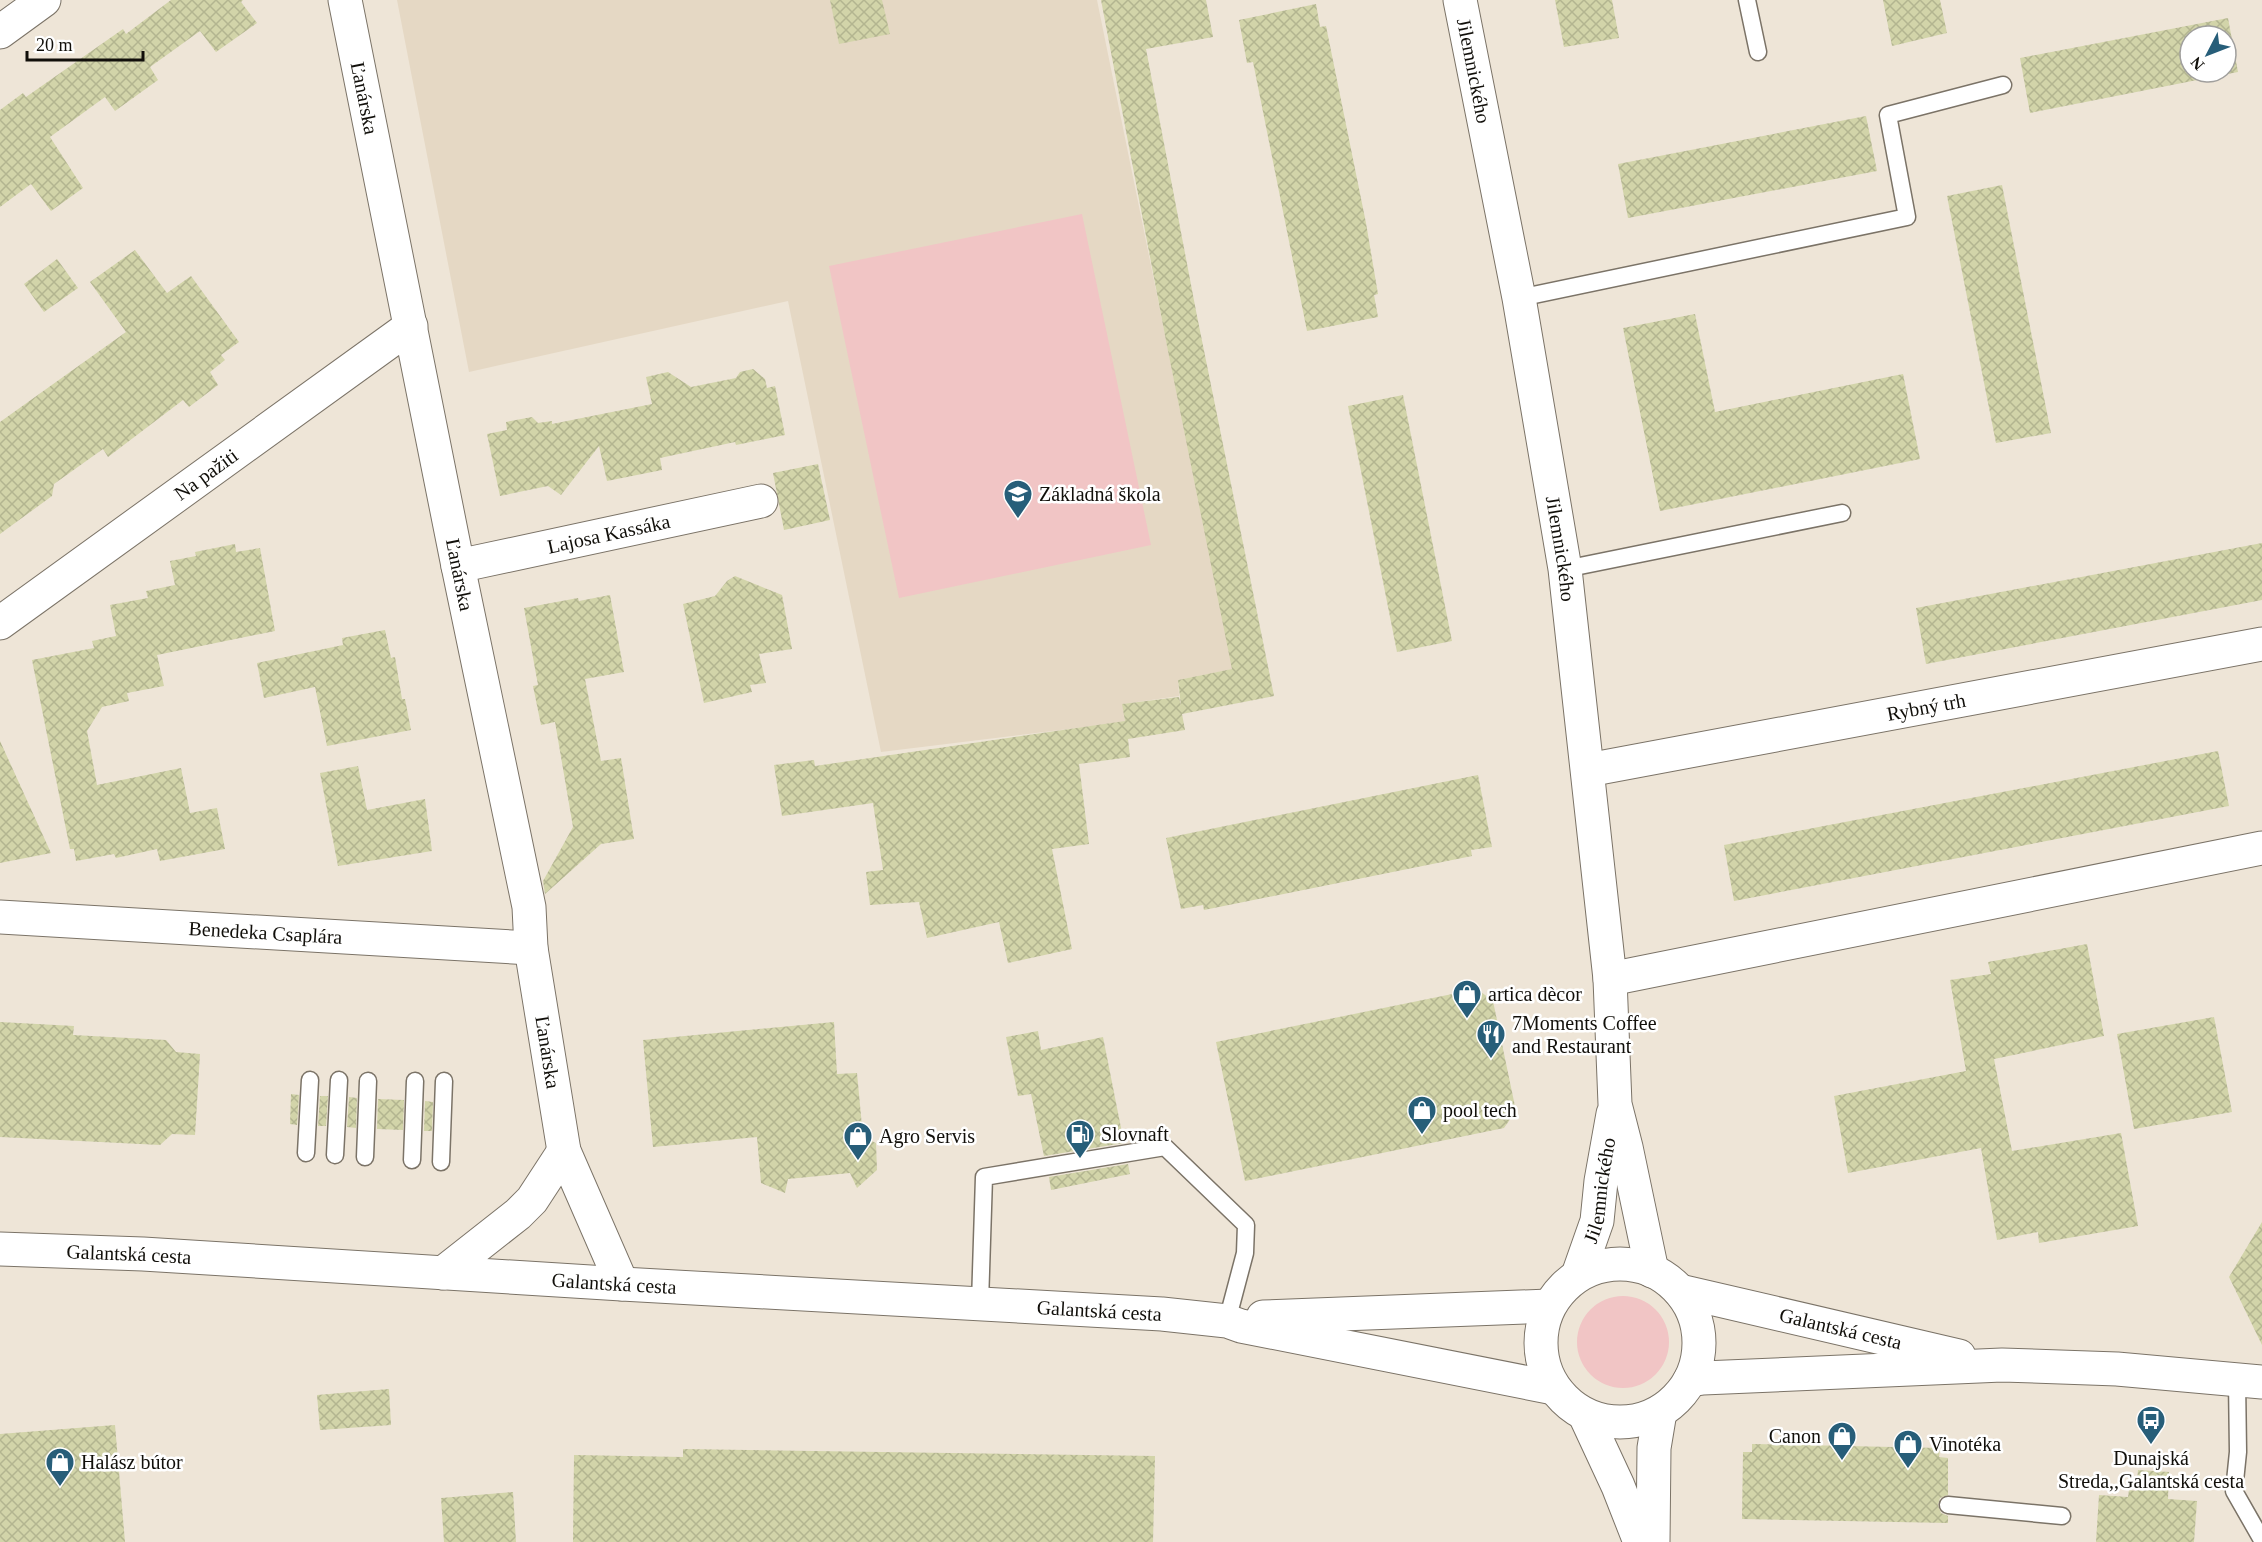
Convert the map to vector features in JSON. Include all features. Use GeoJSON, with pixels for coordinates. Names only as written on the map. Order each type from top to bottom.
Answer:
{"type":"FeatureCollection","features":[{"type":"Feature","properties":{"kind":"street"},"geometry":{"type":"LineString","coordinates":[[0,32],[44,0]]}},
{"type":"Feature","properties":{"kind":"street","name":"Ľanárska"},"geometry":{"type":"LineString","coordinates":[[345,0],[529,907],[531,948],[564,1150],[622,1284]]}},
{"type":"Feature","properties":{"kind":"street","name":"Jilemnického"},"geometry":{"type":"LineString","coordinates":[[1460,0],[1519,298],[1565,569],[1610,979],[1615,1104],[1652,1271]]}},
{"type":"Feature","properties":{"kind":"street","name":"Na pažiti"},"geometry":{"type":"LineString","coordinates":[[0,624],[411,326]]}},
{"type":"Feature","properties":{"kind":"street","name":"Lajosa Kassáka"},"geometry":{"type":"LineString","coordinates":[[458,566],[761,501]]}},
{"type":"Feature","properties":{"kind":"street","name":"Rybný trh"},"geometry":{"type":"LineString","coordinates":[[1588,770],[2262,644]]}},
{"type":"Feature","properties":{"kind":"street"},"geometry":{"type":"LineString","coordinates":[[1610,979],[2262,848]]}},
{"type":"Feature","properties":{"kind":"street","name":"Benedeka Csaplára"},"geometry":{"type":"LineString","coordinates":[[0,917],[531,948]]}},
{"type":"Feature","properties":{"kind":"street","name":"Jilemnického"},"geometry":{"type":"LineString","coordinates":[[1578,1275],[1597,1221],[1601,1181],[1615,1104]]}},
{"type":"Feature","properties":{"kind":"street"},"geometry":{"type":"LineString","coordinates":[[443,1273],[518,1214],[532,1200],[564,1150]]}},
{"type":"Feature","properties":{"kind":"street","name":"Galantská cesta"},"geometry":{"type":"LineString","coordinates":[[0,1249],[143,1254],[1162,1314],[1227,1321],[1241,1326],[1554,1388]]}},
{"type":"Feature","properties":{"kind":"street"},"geometry":{"type":"LineString","coordinates":[[1631,1264],[1652,1271],[1672,1283],[1680,1291],[1692,1311],[1699,1332],[1699,1355],[1690,1380],[1675,1402],[1644,1419],[1626,1423],[1605,1422],[1585,1415],[1568,1403],[1554,1388],[1545,1369],[1540,1348],[1542,1327],[1549,1306],[1562,1289],[1578,1275],[1598,1266],[1631,1264]]}},
{"type":"Feature","properties":{"kind":"street","name":"Galantská cesta"},"geometry":{"type":"LineString","coordinates":[[1680,1291],[2002,1365]]}},
{"type":"Feature","properties":{"kind":"street","name":"Galantská cesta"},"geometry":{"type":"LineString","coordinates":[[1227,1321],[1241,1317],[1549,1306]]}},
{"type":"Feature","properties":{"kind":"street","name":"Galantská cesta"},"geometry":{"type":"LineString","coordinates":[[1690,1380],[1751,1375],[2002,1365],[2116,1369],[2250,1381]]}},
{"type":"Feature","properties":{"kind":"street"},"geometry":{"type":"LineString","coordinates":[[1653,1542],[1654,1448],[1660,1412]]}},
{"type":"Feature","properties":{"kind":"street"},"geometry":{"type":"LineString","coordinates":[[1585,1415],[1618,1486],[1640,1542]]}},
{"type":"Feature","properties":{"kind":"lane"},"geometry":{"type":"LineString","coordinates":[[1747,0],[1758,52]]}},
{"type":"Feature","properties":{"kind":"lane"},"geometry":{"type":"LineString","coordinates":[[1519,298],[1907,217],[1888,115],[2003,85]]}},
{"type":"Feature","properties":{"kind":"lane"},"geometry":{"type":"LineString","coordinates":[[1565,569],[1842,513]]}},
{"type":"Feature","properties":{"kind":"lane"},"geometry":{"type":"LineString","coordinates":[[306,1153],[310,1080]]}},
{"type":"Feature","properties":{"kind":"lane"},"geometry":{"type":"LineString","coordinates":[[335,1155],[339,1080]]}},
{"type":"Feature","properties":{"kind":"lane"},"geometry":{"type":"LineString","coordinates":[[365,1157],[368,1081]]}},
{"type":"Feature","properties":{"kind":"lane"},"geometry":{"type":"LineString","coordinates":[[411,1160],[415,1081]]}},
{"type":"Feature","properties":{"kind":"lane"},"geometry":{"type":"LineString","coordinates":[[441,1161],[444,1081]]}},
{"type":"Feature","properties":{"kind":"lane"},"geometry":{"type":"LineString","coordinates":[[980,1303],[984,1177],[1166,1147],[1246,1225],[1245,1253],[1227,1321]]}},
{"type":"Feature","properties":{"kind":"lane"},"geometry":{"type":"LineString","coordinates":[[2250,1381],[2234,1491],[2262,1540]]}},
{"type":"Feature","properties":{"kind":"lane"},"geometry":{"type":"LineString","coordinates":[[1948,1505],[2062,1516]]}},
{"type":"Feature","properties":{"kind":"shaded area","name":"Základná škola"},"geometry":{"type":"Polygon","coordinates":[[[397,0],[1097,0],[1233,669],[1178,680],[1179,696],[1123,704],[1125,722],[881,752],[788,301],[469,372],[397,0]]]}},
{"type":"Feature","properties":{"kind":"shaded area"},"geometry":{"type":"Polygon","coordinates":[[[1082,214],[1151,545],[899,598],[829,266],[1082,214]]]}},
{"type":"Feature","properties":{"kind":"shaded area"},"geometry":{"type":"Polygon","coordinates":[[[1623,1296],[1641,1299],[1656,1309],[1666,1324],[1669,1342],[1666,1360],[1656,1375],[1641,1385],[1623,1388],[1605,1385],[1590,1375],[1580,1360],[1577,1342],[1580,1324],[1590,1309],[1605,1299],[1623,1296]]]}},
{"type":"Feature","properties":{"kind":"building"},"geometry":{"type":"Polygon","coordinates":[[[171,0],[243,0],[241,2],[257,23],[216,52],[200,31],[150,67],[158,80],[115,111],[105,97],[50,137],[83,188],[51,211],[31,184],[0,207],[0,110],[23,93],[26,97],[123,29],[126,34],[171,0]]]}},
{"type":"Feature","properties":{"kind":"building"},"geometry":{"type":"Polygon","coordinates":[[[830,0],[882,0],[890,34],[839,44],[830,0]]]}},
{"type":"Feature","properties":{"kind":"building"},"geometry":{"type":"Polygon","coordinates":[[[1101,0],[1206,0],[1213,37],[1146,49],[1274,696],[1182,714],[1185,730],[1128,739],[1130,757],[1079,764],[1089,844],[1052,849],[1072,949],[1008,963],[999,922],[927,938],[919,902],[870,905],[866,872],[883,870],[873,803],[782,816],[774,765],[814,760],[815,766],[1125,721],[1122,704],[1179,697],[1181,706],[1178,680],[1232,669],[1101,0]]]}},
{"type":"Feature","properties":{"kind":"building"},"geometry":{"type":"Polygon","coordinates":[[[1555,0],[1612,0],[1619,38],[1564,47],[1555,0]]]}},
{"type":"Feature","properties":{"kind":"building"},"geometry":{"type":"Polygon","coordinates":[[[1883,0],[1940,0],[1947,33],[1892,46],[1883,0]]]}},
{"type":"Feature","properties":{"kind":"building"},"geometry":{"type":"Polygon","coordinates":[[[1316,4],[1320,27],[1326,26],[1366,223],[1378,294],[1374,295],[1378,317],[1307,331],[1253,62],[1247,63],[1239,20],[1316,4]]]}},
{"type":"Feature","properties":{"kind":"building"},"geometry":{"type":"Polygon","coordinates":[[[2228,18],[2229,24],[2197,24],[2228,18]]]}},
{"type":"Feature","properties":{"kind":"building"},"geometry":{"type":"Polygon","coordinates":[[[2178,28],[2178,84],[2030,113],[2020,58],[2178,28]]]}},
{"type":"Feature","properties":{"kind":"building"},"geometry":{"type":"Polygon","coordinates":[[[1866,116],[1877,171],[1628,218],[1618,164],[1866,116]]]}},
{"type":"Feature","properties":{"kind":"building"},"geometry":{"type":"Polygon","coordinates":[[[2002,185],[2051,433],[1996,443],[1947,196],[2002,185]]]}},
{"type":"Feature","properties":{"kind":"building"},"geometry":{"type":"Polygon","coordinates":[[[135,250],[167,293],[191,276],[239,342],[221,355],[225,360],[210,372],[218,385],[189,407],[183,400],[108,457],[103,449],[54,484],[52,496],[0,534],[0,422],[126,332],[90,282],[135,250]]]}},
{"type":"Feature","properties":{"kind":"building"},"geometry":{"type":"Polygon","coordinates":[[[57,259],[78,288],[44,312],[24,284],[57,259]]]}},
{"type":"Feature","properties":{"kind":"building"},"geometry":{"type":"Polygon","coordinates":[[[1695,314],[1715,412],[1903,374],[1920,459],[1660,511],[1623,328],[1695,314]]]}},
{"type":"Feature","properties":{"kind":"building"},"geometry":{"type":"Polygon","coordinates":[[[753,369],[765,379],[767,388],[775,386],[785,435],[736,445],[735,442],[660,458],[662,470],[607,481],[599,446],[561,495],[548,486],[500,496],[487,434],[507,430],[506,422],[532,417],[538,423],[552,421],[552,424],[652,404],[646,377],[668,372],[691,387],[736,378],[740,372],[753,369]]]}},
{"type":"Feature","properties":{"kind":"building"},"geometry":{"type":"Polygon","coordinates":[[[1403,395],[1452,641],[1397,652],[1348,406],[1403,395]]]}},
{"type":"Feature","properties":{"kind":"building"},"geometry":{"type":"Polygon","coordinates":[[[818,464],[830,520],[784,530],[773,473],[818,464]]]}},
{"type":"Feature","properties":{"kind":"building"},"geometry":{"type":"Polygon","coordinates":[[[2262,543],[2262,600],[1926,664],[1916,608],[2262,543]]]}},
{"type":"Feature","properties":{"kind":"building"},"geometry":{"type":"Polygon","coordinates":[[[235,544],[236,552],[260,548],[275,631],[157,655],[164,686],[127,693],[129,701],[102,707],[87,731],[97,785],[181,768],[190,813],[217,808],[225,849],[160,861],[157,849],[116,858],[114,854],[76,861],[74,849],[70,849],[32,660],[94,648],[92,641],[116,636],[110,605],[148,598],[146,591],[175,585],[170,561],[196,556],[195,552],[235,544]]]}},
{"type":"Feature","properties":{"kind":"building"},"geometry":{"type":"Polygon","coordinates":[[[735,576],[782,595],[792,649],[759,654],[766,683],[750,685],[752,692],[704,703],[683,604],[715,596],[727,581],[735,576]]]}},
{"type":"Feature","properties":{"kind":"building"},"geometry":{"type":"Polygon","coordinates":[[[610,595],[624,672],[585,679],[601,761],[621,758],[634,839],[601,844],[545,894],[543,881],[573,827],[555,722],[541,725],[533,686],[538,685],[524,608],[578,598],[579,601],[610,595]]]}},
{"type":"Feature","properties":{"kind":"building"},"geometry":{"type":"Polygon","coordinates":[[[385,630],[391,658],[395,657],[402,699],[405,699],[411,730],[327,746],[315,687],[264,698],[257,663],[343,645],[342,638],[385,630]]]}},
{"type":"Feature","properties":{"kind":"building"},"geometry":{"type":"Polygon","coordinates":[[[0,741],[51,853],[0,863],[0,741]]]}},
{"type":"Feature","properties":{"kind":"building"},"geometry":{"type":"Polygon","coordinates":[[[2218,751],[2229,806],[1734,901],[1724,845],[2218,751]]]}},
{"type":"Feature","properties":{"kind":"building"},"geometry":{"type":"Polygon","coordinates":[[[358,766],[367,810],[425,799],[432,851],[338,866],[320,773],[358,766]]]}},
{"type":"Feature","properties":{"kind":"building"},"geometry":{"type":"Polygon","coordinates":[[[1478,775],[1492,847],[1471,850],[1472,856],[1204,910],[1203,905],[1181,909],[1166,838],[1478,775]]]}},
{"type":"Feature","properties":{"kind":"building"},"geometry":{"type":"Polygon","coordinates":[[[2087,944],[2104,1036],[1994,1059],[2012,1151],[2121,1133],[2138,1226],[2039,1243],[2038,1232],[1997,1240],[1981,1148],[1848,1173],[1834,1096],[1966,1071],[1950,980],[1991,974],[1988,962],[2087,944]]]}},
{"type":"Feature","properties":{"kind":"building"},"geometry":{"type":"Polygon","coordinates":[[[1477,989],[1493,1001],[1516,1111],[1504,1128],[1245,1181],[1216,1042],[1477,989]]]}},
{"type":"Feature","properties":{"kind":"building"},"geometry":{"type":"Polygon","coordinates":[[[2214,1017],[2232,1112],[2134,1129],[2117,1034],[2214,1017]]]}},
{"type":"Feature","properties":{"kind":"building"},"geometry":{"type":"Polygon","coordinates":[[[0,1022],[74,1026],[73,1035],[166,1040],[176,1052],[200,1054],[195,1135],[172,1134],[160,1145],[0,1137],[0,1022]]]}},
{"type":"Feature","properties":{"kind":"building"},"geometry":{"type":"Polygon","coordinates":[[[834,1022],[837,1074],[857,1073],[863,1137],[876,1143],[877,1170],[857,1188],[850,1173],[788,1179],[785,1193],[761,1183],[757,1137],[653,1147],[643,1040],[834,1022]]]}},
{"type":"Feature","properties":{"kind":"building"},"geometry":{"type":"Polygon","coordinates":[[[1038,1031],[1041,1050],[1103,1037],[1124,1143],[1044,1156],[1031,1094],[1018,1096],[1006,1037],[1038,1031]]]}},
{"type":"Feature","properties":{"kind":"building"},"geometry":{"type":"Polygon","coordinates":[[[291,1094],[299,1095],[297,1125],[290,1124],[291,1094]]]}},
{"type":"Feature","properties":{"kind":"building"},"geometry":{"type":"Polygon","coordinates":[[[320,1096],[328,1096],[326,1126],[318,1126],[320,1096]]]}},
{"type":"Feature","properties":{"kind":"building"},"geometry":{"type":"Polygon","coordinates":[[[349,1097],[357,1098],[356,1128],[347,1127],[349,1097]]]}},
{"type":"Feature","properties":{"kind":"building"},"geometry":{"type":"Polygon","coordinates":[[[378,1099],[404,1100],[403,1130],[377,1129],[378,1099]]]}},
{"type":"Feature","properties":{"kind":"building"},"geometry":{"type":"Polygon","coordinates":[[[425,1101],[433,1102],[432,1131],[424,1131],[425,1101]]]}},
{"type":"Feature","properties":{"kind":"building"},"geometry":{"type":"Polygon","coordinates":[[[1128,1164],[1130,1174],[1051,1190],[1049,1177],[1128,1164]]]}},
{"type":"Feature","properties":{"kind":"building"},"geometry":{"type":"Polygon","coordinates":[[[2262,1222],[2262,1345],[2229,1277],[2262,1222]]]}},
{"type":"Feature","properties":{"kind":"building"},"geometry":{"type":"Polygon","coordinates":[[[389,1389],[391,1425],[320,1430],[317,1395],[389,1389]]]}},
{"type":"Feature","properties":{"kind":"building","name":"Halász bútor"},"geometry":{"type":"Polygon","coordinates":[[[115,1425],[125,1542],[0,1542],[0,1434],[115,1425]]]}},
{"type":"Feature","properties":{"kind":"building"},"geometry":{"type":"Polygon","coordinates":[[[1752,1444],[1940,1448],[1939,1457],[1948,1458],[1948,1495],[1940,1498],[1938,1505],[1941,1513],[1948,1516],[1948,1523],[1742,1519],[1743,1452],[1752,1452],[1752,1444]]]}},
{"type":"Feature","properties":{"kind":"building"},"geometry":{"type":"Polygon","coordinates":[[[683,1449],[1155,1456],[1153,1542],[573,1542],[574,1455],[683,1457],[683,1449]]]}},
{"type":"Feature","properties":{"kind":"building"},"geometry":{"type":"Polygon","coordinates":[[[2138,1470],[2169,1472],[2168,1499],[2197,1501],[2194,1542],[2096,1542],[2099,1495],[2128,1497],[2129,1490],[2136,1491],[2138,1470]]]}},
{"type":"Feature","properties":{"kind":"building"},"geometry":{"type":"Polygon","coordinates":[[[513,1492],[516,1542],[444,1542],[441,1498],[513,1492]]]}},
{"type":"Feature","properties":{"kind":"place","name":"Základná škola"},"geometry":{"type":"Point","coordinates":[1018,520]}},
{"type":"Feature","properties":{"kind":"place","name":"artica dècor"},"geometry":{"type":"Point","coordinates":[1467,1020]}},
{"type":"Feature","properties":{"kind":"place","name":"7Moments Coffee and Restaurant"},"geometry":{"type":"Point","coordinates":[1491,1060]}},
{"type":"Feature","properties":{"kind":"place","name":"pool tech"},"geometry":{"type":"Point","coordinates":[1422,1136]}},
{"type":"Feature","properties":{"kind":"place","name":"Slovnaft"},"geometry":{"type":"Point","coordinates":[1080,1160]}},
{"type":"Feature","properties":{"kind":"place","name":"Agro Servis"},"geometry":{"type":"Point","coordinates":[858,1162]}},
{"type":"Feature","properties":{"kind":"place","name":"Dunajská Streda,,Galantská cesta"},"geometry":{"type":"Point","coordinates":[2151,1446]}},
{"type":"Feature","properties":{"kind":"place","name":"Canon"},"geometry":{"type":"Point","coordinates":[1842,1462]}},
{"type":"Feature","properties":{"kind":"place","name":"Vinotéka"},"geometry":{"type":"Point","coordinates":[1908,1470]}},
{"type":"Feature","properties":{"kind":"place","name":"Halász bútor"},"geometry":{"type":"Point","coordinates":[60,1488]}}]}
